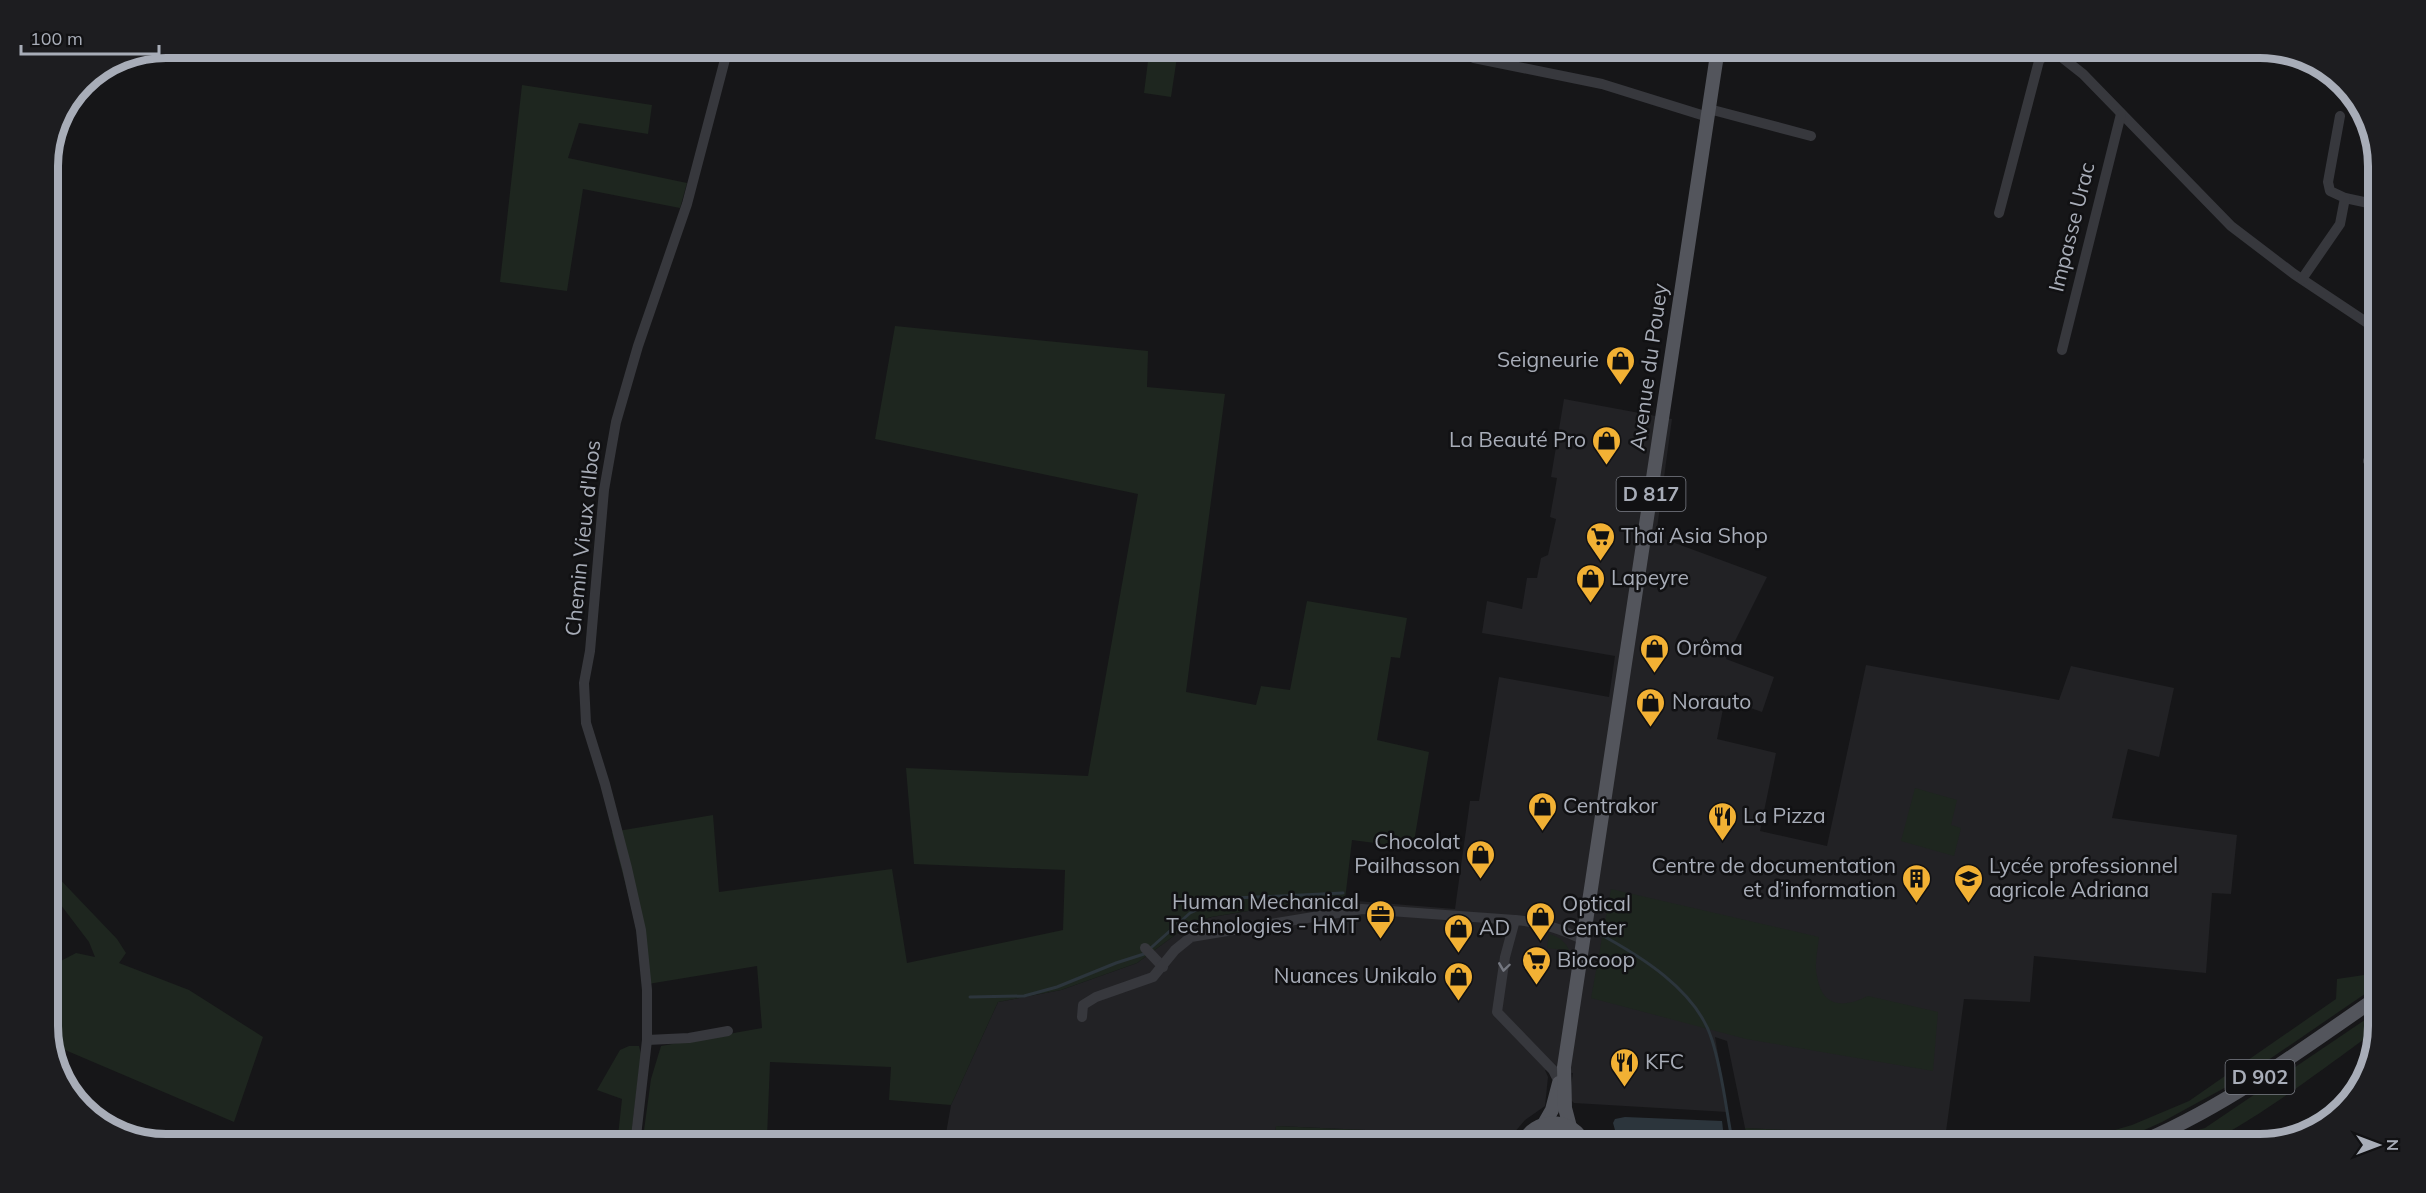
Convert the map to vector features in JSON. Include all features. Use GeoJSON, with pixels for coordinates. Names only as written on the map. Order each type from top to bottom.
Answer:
{"type":"FeatureCollection","features":[{"type":"Feature","properties":{"kind":"main road","name":"Avenue du Pouey"},"geometry":{"type":"LineString","coordinates":[[1584,940],[1716,58]]}},
{"type":"Feature","properties":{"kind":"main road","name":"D 817"},"geometry":{"type":"LineString","coordinates":[[1544,1124],[1552,1110],[1564,1067],[1584,940]]}},
{"type":"Feature","properties":{"kind":"main road","name":"D 902"},"geometry":{"type":"LineString","coordinates":[[2160,1134],[2230,1097],[2368,1004]]}},
{"type":"Feature","properties":{"kind":"main road","name":"D 817"},"geometry":{"type":"LineString","coordinates":[[1564,1067],[1565,1108],[1570,1127]]}},
{"type":"Feature","properties":{"kind":"main road"},"geometry":{"type":"LineString","coordinates":[[1530,1134],[1536,1127],[1544,1124],[1562,1123],[1577,1134]]}},
{"type":"Feature","properties":{"kind":"street"},"geometry":{"type":"LineString","coordinates":[[1476,58],[1602,84],[1708,113],[1811,136]]}},
{"type":"Feature","properties":{"kind":"street"},"geometry":{"type":"LineString","coordinates":[[1999,213],[2041,58]]}},
{"type":"Feature","properties":{"kind":"street"},"geometry":{"type":"LineString","coordinates":[[2063,58],[2083,74],[2231,226],[2302,279],[2367,323]]}},
{"type":"Feature","properties":{"kind":"street","name":"Chemin Vieux d'Ibos"},"geometry":{"type":"LineString","coordinates":[[636,1134],[647,1040],[647,990],[641,930],[605,784],[586,723],[584,683],[590,651],[604,490],[616,422],[638,346],[687,204],[725,59]]}},
{"type":"Feature","properties":{"kind":"street","name":"Impasse Urac"},"geometry":{"type":"LineString","coordinates":[[2062,350],[2121,114]]}},
{"type":"Feature","properties":{"kind":"street"},"geometry":{"type":"LineString","coordinates":[[2340,116],[2328,187],[2330,191],[2345,198],[2367,203]]}},
{"type":"Feature","properties":{"kind":"street"},"geometry":{"type":"LineString","coordinates":[[2302,279],[2340,224],[2345,198]]}},
{"type":"Feature","properties":{"kind":"street"},"geometry":{"type":"LineString","coordinates":[[1082,1017],[1083,1005],[1096,997],[1153,977],[1175,950],[1191,937],[1362,909],[1538,922],[1584,940]]}},
{"type":"Feature","properties":{"kind":"street"},"geometry":{"type":"LineString","coordinates":[[1515,920],[1505,957],[1497,1012],[1553,1070],[1559,1082]]}},
{"type":"Feature","properties":{"kind":"street"},"geometry":{"type":"LineString","coordinates":[[1147,950],[1163,967]]}},
{"type":"Feature","properties":{"kind":"street"},"geometry":{"type":"LineString","coordinates":[[647,1040],[689,1038],[728,1031]]}},
{"type":"Feature","properties":{"kind":"shaded area"},"geometry":{"type":"Polygon","coordinates":[[[1148,59],[1177,59],[1171,97],[1144,93],[1148,59]]]}},
{"type":"Feature","properties":{"kind":"shaded area"},"geometry":{"type":"Polygon","coordinates":[[[522,85],[652,105],[648,134],[579,123],[568,158],[687,183],[680,208],[583,189],[567,291],[500,282],[522,85]]]}},
{"type":"Feature","properties":{"kind":"shaded area"},"geometry":{"type":"Polygon","coordinates":[[[895,326],[1148,351],[1147,387],[1225,394],[1186,692],[1256,705],[1261,686],[1290,690],[1307,601],[1407,618],[1400,658],[1391,657],[1377,740],[1429,752],[1413,848],[1352,840],[1345,900],[1211,917],[1190,924],[1137,963],[1061,990],[998,1002],[951,1105],[889,1100],[891,1067],[770,1062],[767,1134],[644,1134],[651,1079],[661,1046],[762,1028],[757,966],[642,985],[636,927],[612,832],[713,815],[719,892],[892,869],[907,963],[1063,930],[1065,870],[914,864],[906,768],[1088,776],[1138,494],[875,439],[895,326]]]}},
{"type":"Feature","properties":{"kind":"shaded area"},"geometry":{"type":"Polygon","coordinates":[[[1564,399],[1672,419],[1656,536],[1767,577],[1726,659],[1774,677],[1762,712],[1725,699],[1717,739],[1776,753],[1760,831],[1827,846],[1866,665],[2059,700],[2071,666],[2174,688],[2159,757],[2128,749],[2112,818],[2237,835],[2231,894],[2212,893],[2206,973],[2034,956],[2030,1002],[1964,999],[1946,1134],[1854,1134],[1745,1128],[1727,1041],[1715,1037],[1728,1112],[1574,1103],[1570,1092],[1573,1073],[1545,1070],[1548,1077],[1545,1106],[1525,1120],[1513,1134],[1409,1134],[1409,1132],[1276,1126],[1276,1134],[946,1134],[951,1105],[998,1002],[1061,990],[1137,963],[1190,924],[1212,917],[1345,900],[1455,909],[1470,801],[1479,801],[1499,677],[1609,697],[1615,656],[1482,633],[1487,601],[1522,609],[1527,578],[1537,578],[1541,558],[1548,555],[1556,519],[1550,517],[1557,478],[1551,477],[1564,399]]]}},
{"type":"Feature","properties":{"kind":"shaded area"},"geometry":{"type":"Polygon","coordinates":[[[1915,788],[1957,800],[1951,825],[1961,828],[1954,856],[1901,841],[1915,788]]]}},
{"type":"Feature","properties":{"kind":"shaded area"},"geometry":{"type":"Polygon","coordinates":[[[59,878],[117,939],[126,953],[119,963],[189,990],[263,1037],[234,1122],[61,1048],[59,962],[76,953],[95,957],[89,942],[59,902],[59,878]]]}},
{"type":"Feature","properties":{"kind":"shaded area"},"geometry":{"type":"Polygon","coordinates":[[[1611,889],[1819,937],[1816,971],[1820,987],[1829,1000],[1843,1003],[1868,996],[1938,1012],[1933,1071],[1746,1039],[1591,998],[1611,889]]]}},
{"type":"Feature","properties":{"kind":"shaded area"},"geometry":{"type":"Polygon","coordinates":[[[1549,934],[1563,941],[1571,954],[1564,954],[1564,950],[1547,948],[1549,934]]]}},
{"type":"Feature","properties":{"kind":"shaded area"},"geometry":{"type":"Polygon","coordinates":[[[2368,974],[2368,992],[2239,1080],[2162,1122],[2135,1134],[2101,1134],[2132,1125],[2189,1101],[2336,999],[2337,979],[2368,974]]]}},
{"type":"Feature","properties":{"kind":"shaded area"},"geometry":{"type":"Polygon","coordinates":[[[2368,1018],[2367,1037],[2258,1114],[2224,1134],[2192,1134],[2191,1132],[2205,1128],[2368,1018]]]}},
{"type":"Feature","properties":{"kind":"shaded area"},"geometry":{"type":"Polygon","coordinates":[[[629,1046],[639,1046],[641,1054],[631,1134],[618,1134],[622,1099],[597,1090],[620,1050],[629,1046]]]}},
{"type":"Feature","properties":{"kind":"shaded area"},"geometry":{"type":"Polygon","coordinates":[[[1625,1117],[1722,1121],[1724,1134],[1670,1134],[1615,1130],[1613,1123],[1615,1119],[1625,1117]]]}},
{"type":"Feature","properties":{"kind":"shaded area"},"geometry":{"type":"Polygon","coordinates":[[[1276,1126],[1409,1132],[1409,1134],[1276,1134],[1276,1126]]]}},
{"type":"Feature","properties":{"kind":"shaded area"},"geometry":{"type":"Polygon","coordinates":[[[1553,1128],[1571,1134],[1538,1134],[1553,1128]]]}},
{"type":"Feature","properties":{"kind":"shaded area"},"geometry":{"type":"Polygon","coordinates":[[[1745,1128],[1867,1134],[1747,1134],[1745,1128]]]}},
{"type":"Feature","properties":{"kind":"waterway"},"geometry":{"type":"LineString","coordinates":[[970,997],[1024,996],[1057,987],[1144,954],[1190,913],[1216,901],[1343,893]]}},
{"type":"Feature","properties":{"kind":"waterway"},"geometry":{"type":"LineString","coordinates":[[1596,932],[1648,963],[1694,1005],[1712,1040],[1731,1134]]}},
{"type":"Feature","properties":{"kind":"place","name":"Seigneurie"},"geometry":{"type":"Point","coordinates":[1620,386]}},
{"type":"Feature","properties":{"kind":"place","name":"La Beauté Pro"},"geometry":{"type":"Point","coordinates":[1607,466]}},
{"type":"Feature","properties":{"kind":"place","name":"Thaï Asia Shop"},"geometry":{"type":"Point","coordinates":[1600,562]}},
{"type":"Feature","properties":{"kind":"place","name":"Lapeyre"},"geometry":{"type":"Point","coordinates":[1590,604]}},
{"type":"Feature","properties":{"kind":"place","name":"Orôma"},"geometry":{"type":"Point","coordinates":[1655,674]}},
{"type":"Feature","properties":{"kind":"place","name":"Norauto"},"geometry":{"type":"Point","coordinates":[1651,728]}},
{"type":"Feature","properties":{"kind":"place","name":"Centrakor"},"geometry":{"type":"Point","coordinates":[1542,832]}},
{"type":"Feature","properties":{"kind":"place","name":"La Pizza"},"geometry":{"type":"Point","coordinates":[1722,842]}},
{"type":"Feature","properties":{"kind":"place","name":"Chocolat Pailhasson"},"geometry":{"type":"Point","coordinates":[1481,880]}},
{"type":"Feature","properties":{"kind":"place","name":"Centre de documentation et d’information"},"geometry":{"type":"Point","coordinates":[1917,904]}},
{"type":"Feature","properties":{"kind":"place","name":"Lycée professionnel agricole Adriana"},"geometry":{"type":"Point","coordinates":[1968,904]}},
{"type":"Feature","properties":{"kind":"place","name":"Human Mechanical Technologies - HMT"},"geometry":{"type":"Point","coordinates":[1380,940]}},
{"type":"Feature","properties":{"kind":"place","name":"Optical Center"},"geometry":{"type":"Point","coordinates":[1541,942]}},
{"type":"Feature","properties":{"kind":"place","name":"AD"},"geometry":{"type":"Point","coordinates":[1458,954]}},
{"type":"Feature","properties":{"kind":"place","name":"Biocoop"},"geometry":{"type":"Point","coordinates":[1536,986]}},
{"type":"Feature","properties":{"kind":"place","name":"Nuances Unikalo"},"geometry":{"type":"Point","coordinates":[1458,1002]}},
{"type":"Feature","properties":{"kind":"place","name":"KFC"},"geometry":{"type":"Point","coordinates":[1624,1088]}}]}
